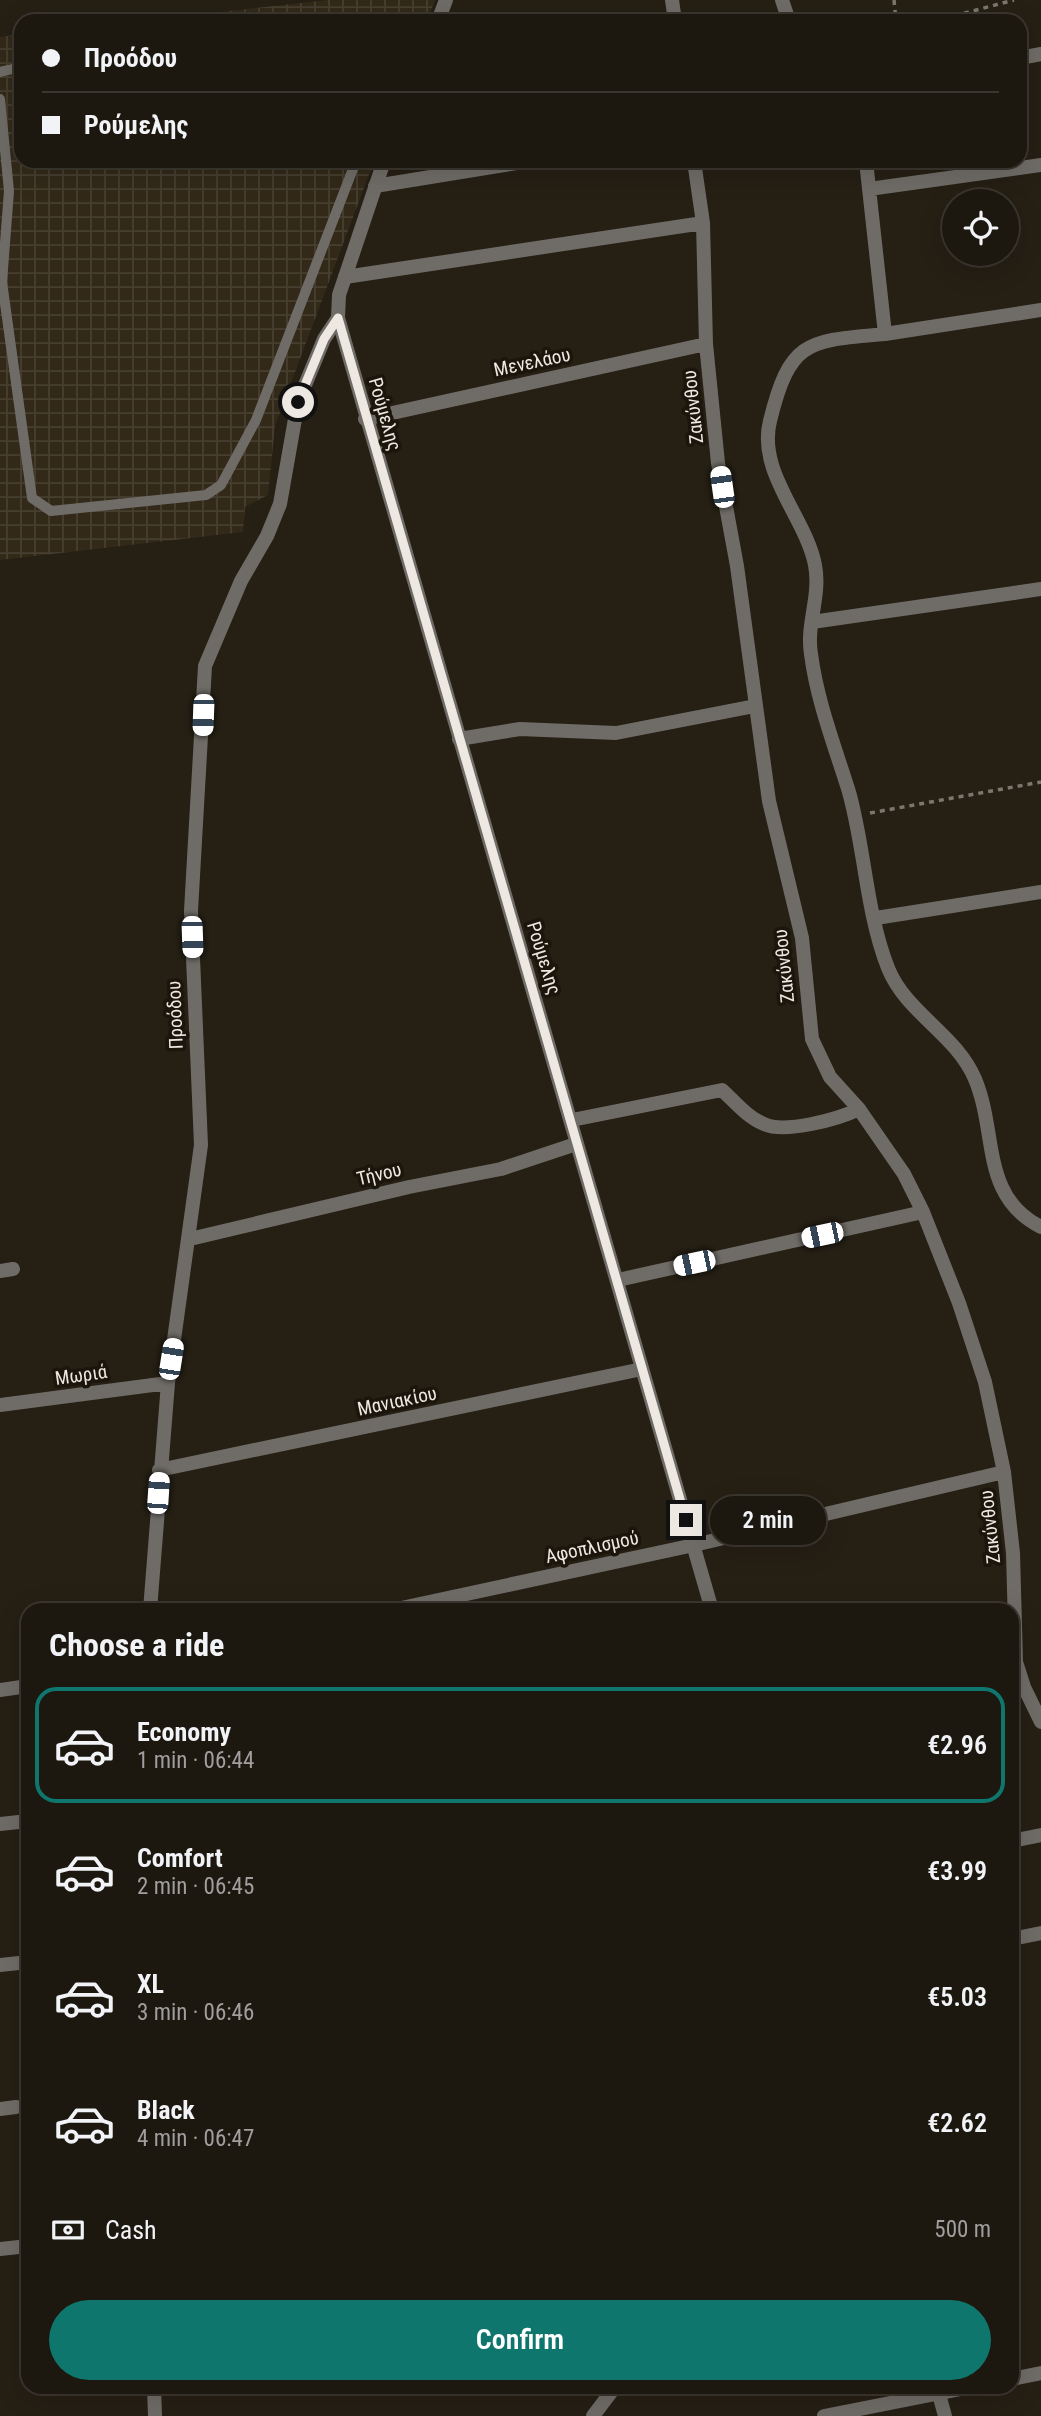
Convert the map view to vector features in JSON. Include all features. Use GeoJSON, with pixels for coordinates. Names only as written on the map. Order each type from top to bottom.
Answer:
{"type":"FeatureCollection","features":[{"type":"Feature","properties":{"kind":"street"},"geometry":{"type":"LineString","coordinates":[[338,318],[345,276],[381,168]]}},
{"type":"Feature","properties":{"kind":"street"},"geometry":{"type":"LineString","coordinates":[[375,186],[485,168]]}},
{"type":"Feature","properties":{"kind":"street","name":"Ζακύνθου"},"geometry":{"type":"LineString","coordinates":[[695,168],[703,223],[706,344],[718,463],[739,578],[773,820],[803,938],[812,1039],[830,1077],[859,1109],[904,1174],[923,1212],[959,1303],[985,1382],[1004,1472],[1013,1553],[1014,1603]]}},
{"type":"Feature","properties":{"kind":"street"},"geometry":{"type":"LineString","coordinates":[[867,168],[885,334]]}},
{"type":"Feature","properties":{"kind":"street"},"geometry":{"type":"LineString","coordinates":[[869,189],[1020,168]]}},
{"type":"Feature","properties":{"kind":"street"},"geometry":{"type":"LineString","coordinates":[[345,276],[703,223]]}},
{"type":"Feature","properties":{"kind":"street"},"geometry":{"type":"LineString","coordinates":[[1041,310],[806,346],[792,363],[769,424],[773,465],[815,564],[817,588],[810,651],[815,681],[854,816],[883,952],[894,982],[955,1047],[974,1076],[984,1107],[998,1181],[1005,1196],[1019,1214],[1041,1227]]}},
{"type":"Feature","properties":{"kind":"street","name":"Ρούμελης"},"geometry":{"type":"LineString","coordinates":[[338,318],[365,419],[572,1120],[576,1144],[618,1280],[710,1603]]}},
{"type":"Feature","properties":{"kind":"street","name":"Προόδου"},"geometry":{"type":"LineString","coordinates":[[150,1603],[168,1383],[201,1145],[191,911],[205,666],[241,581],[267,536],[280,504],[298,402],[324,339],[338,318]]}},
{"type":"Feature","properties":{"kind":"street","name":"Μενελάου"},"geometry":{"type":"LineString","coordinates":[[365,419],[706,344]]}},
{"type":"Feature","properties":{"kind":"street"},"geometry":{"type":"LineString","coordinates":[[812,622],[1041,589]]}},
{"type":"Feature","properties":{"kind":"street"},"geometry":{"type":"LineString","coordinates":[[459,739],[520,729],[616,733],[755,706]]}},
{"type":"Feature","properties":{"kind":"street"},"geometry":{"type":"LineString","coordinates":[[876,918],[1041,892]]}},
{"type":"Feature","properties":{"kind":"street"},"geometry":{"type":"LineString","coordinates":[[572,1120],[722,1090],[743,1110],[766,1126],[807,1124],[842,1118],[859,1109]]}},
{"type":"Feature","properties":{"kind":"street","name":"Τήνου"},"geometry":{"type":"LineString","coordinates":[[190,1239],[409,1187],[501,1169],[576,1144]]}},
{"type":"Feature","properties":{"kind":"street"},"geometry":{"type":"LineString","coordinates":[[618,1280],[923,1212]]}},
{"type":"Feature","properties":{"kind":"street","name":"Μανιακίου"},"geometry":{"type":"LineString","coordinates":[[159,1470],[642,1369]]}},
{"type":"Feature","properties":{"kind":"street","name":"Μωριά"},"geometry":{"type":"LineString","coordinates":[[0,1405],[168,1383]]}},
{"type":"Feature","properties":{"kind":"street","name":"Αφοπλισμού"},"geometry":{"type":"LineString","coordinates":[[425,1603],[694,1545],[1004,1472]]}},
{"type":"Feature","properties":{"kind":"street","name":"Ζακύνθου"},"geometry":{"type":"LineString","coordinates":[[1019,1671],[1041,1722]]}},
{"type":"Feature","properties":{"kind":"street"},"geometry":{"type":"LineString","coordinates":[[0,1690],[21,1687]]}},
{"type":"Feature","properties":{"kind":"street"},"geometry":{"type":"LineString","coordinates":[[0,1824],[21,1822]]}},
{"type":"Feature","properties":{"kind":"street"},"geometry":{"type":"LineString","coordinates":[[1019,1840],[1041,1835]]}},
{"type":"Feature","properties":{"kind":"street"},"geometry":{"type":"LineString","coordinates":[[1019,1938],[1041,1933]]}},
{"type":"Feature","properties":{"kind":"street"},"geometry":{"type":"LineString","coordinates":[[0,1965],[21,1963]]}},
{"type":"Feature","properties":{"kind":"street"},"geometry":{"type":"LineString","coordinates":[[0,2109],[16,2107]]}},
{"type":"Feature","properties":{"kind":"street"},"geometry":{"type":"LineString","coordinates":[[0,2249],[21,2247]]}},
{"type":"Feature","properties":{"kind":"street"},"geometry":{"type":"LineString","coordinates":[[1019,2378],[1041,2373]]}},
{"type":"Feature","properties":{"kind":"street"},"geometry":{"type":"LineString","coordinates":[[154,2394],[155,2416]]}},
{"type":"Feature","properties":{"kind":"street"},"geometry":{"type":"LineString","coordinates":[[593,2416],[610,2394]]}},
{"type":"Feature","properties":{"kind":"street"},"geometry":{"type":"LineString","coordinates":[[824,2416],[920,2394]]}},
{"type":"Feature","properties":{"kind":"street"},"geometry":{"type":"LineString","coordinates":[[939,2394],[945,2416]]}},
{"type":"Feature","properties":{"kind":"lane"},"geometry":{"type":"LineString","coordinates":[[0,99],[9,191],[1,281],[32,498],[44,509],[59,512],[206,495],[221,485],[257,420],[353,168]]}},
{"type":"Feature","properties":{"kind":"path"},"geometry":{"type":"LineString","coordinates":[[961,14],[1014,0]]}},
{"type":"Feature","properties":{"kind":"path"},"geometry":{"type":"LineString","coordinates":[[854,816],[1041,782]]}},
{"type":"Feature","properties":{"kind":"shaded area"},"geometry":{"type":"Polygon","coordinates":[[[327,0],[435,0],[430,14],[202,14],[327,0]]]}},
{"type":"Feature","properties":{"kind":"shaded area"},"geometry":{"type":"Polygon","coordinates":[[[14,35],[14,168],[371,168],[275,426],[268,495],[245,507],[243,532],[0,560],[0,37],[14,35]]]}},
{"type":"Feature","properties":{"kind":"route"},"geometry":{"type":"LineString","coordinates":[[298,402],[324,339],[338,318],[365,419],[572,1120],[576,1144],[618,1280],[686,1520]]}}]}
